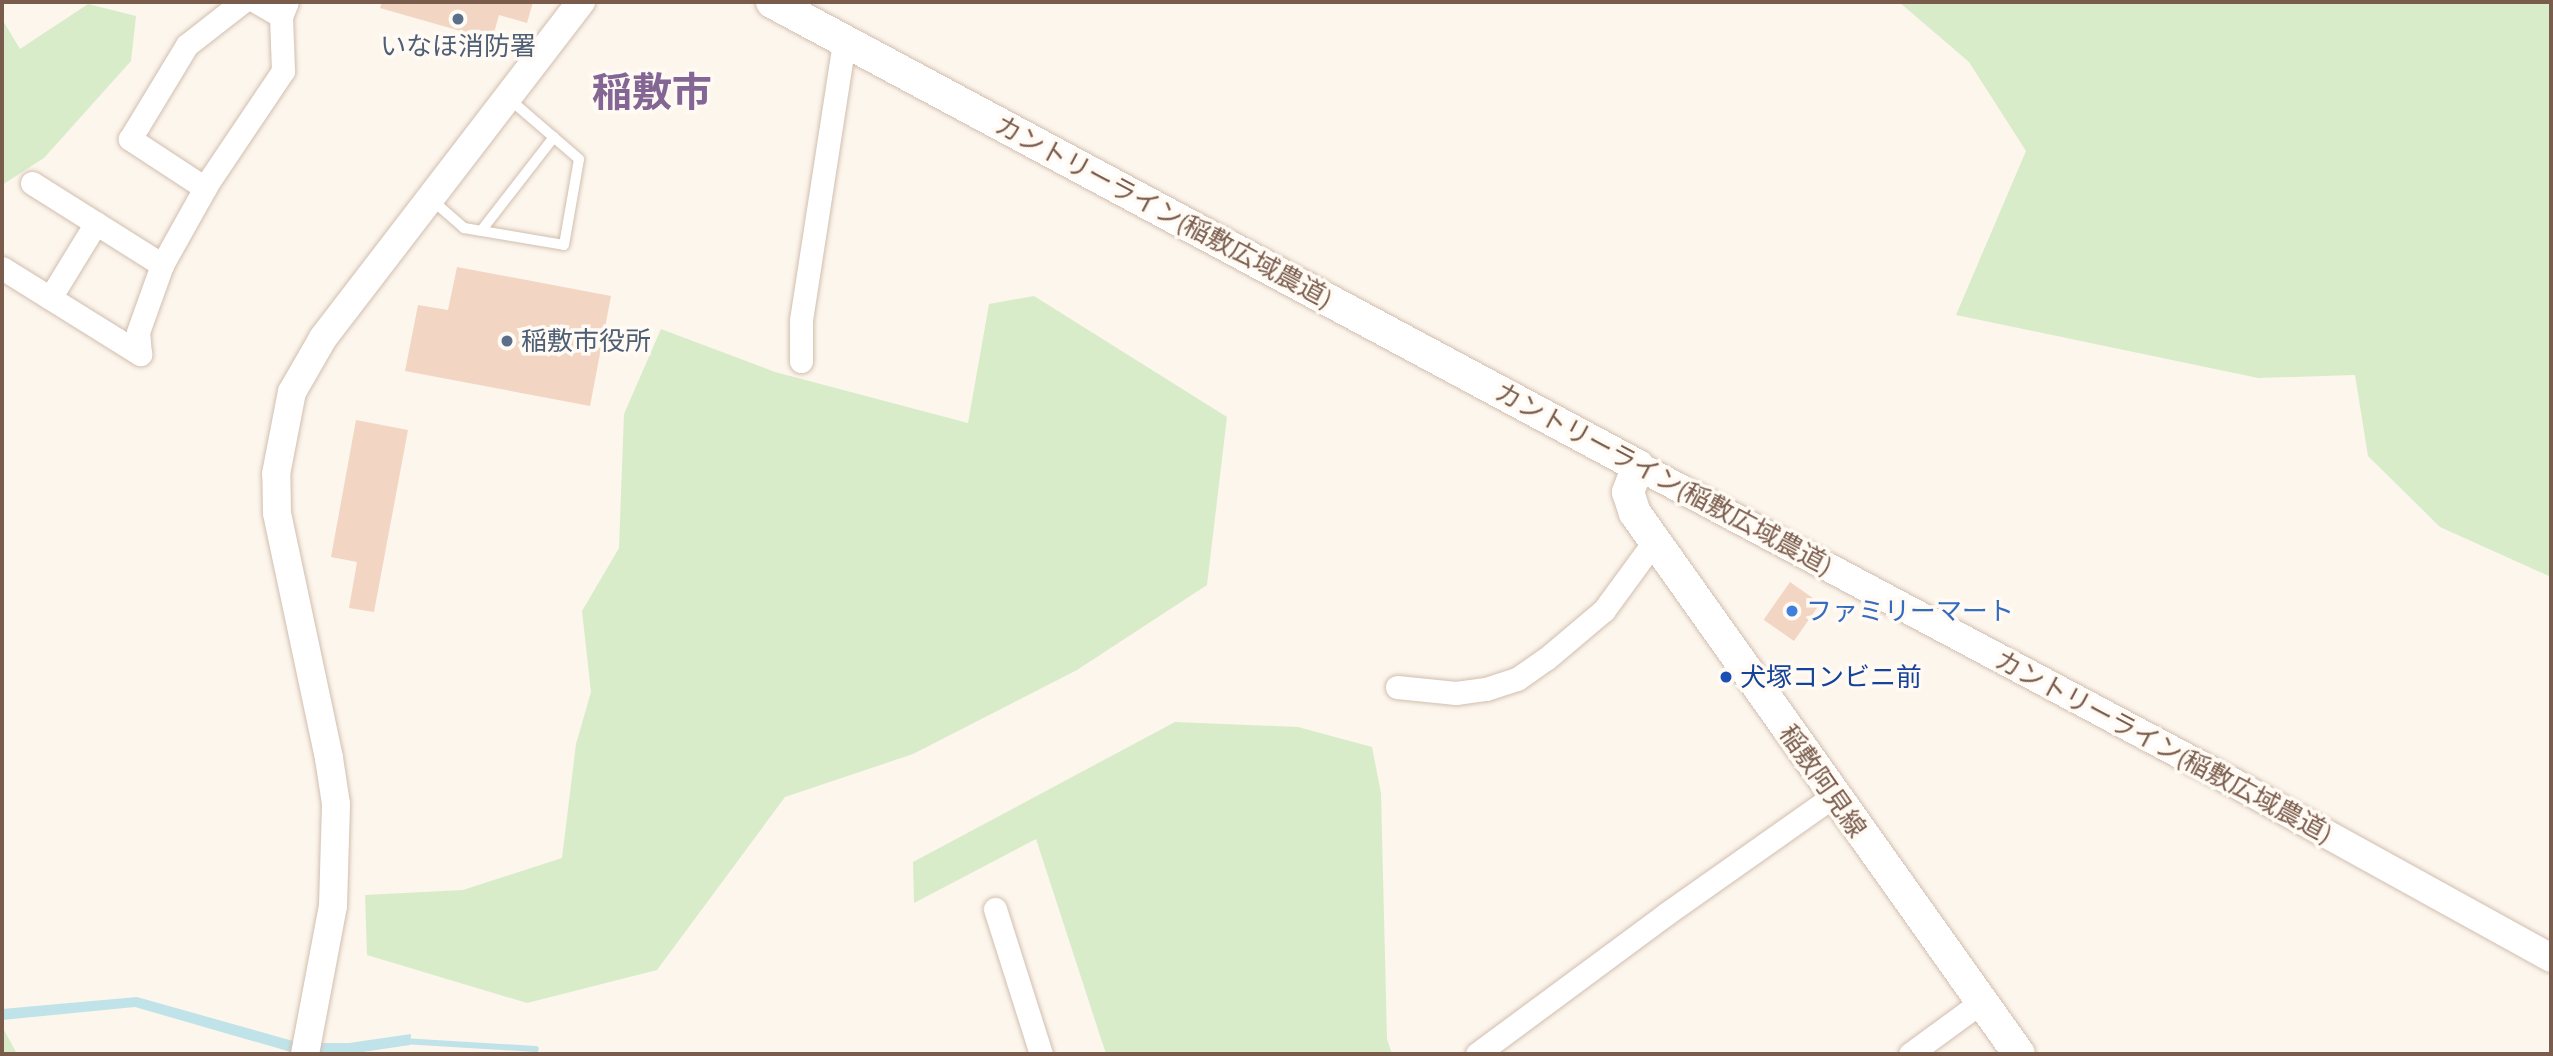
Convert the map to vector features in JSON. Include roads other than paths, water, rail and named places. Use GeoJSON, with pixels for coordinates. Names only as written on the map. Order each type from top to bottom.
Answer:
{"type":"FeatureCollection","features":[{"type":"Feature","properties":{"kind":"main road","name":"カントリーライン(稲敷広域農道)"},"geometry":{"type":"LineString","coordinates":[[772,2],[1638,466]]}},
{"type":"Feature","properties":{"kind":"main road","name":"稲敷阿見線"},"geometry":{"type":"LineString","coordinates":[[1638,466],[1628,492],[1630,501],[1833,796],[2019,1054]]}},
{"type":"Feature","properties":{"kind":"street"},"geometry":{"type":"LineString","coordinates":[[205,188],[130,139],[187,45],[242,2]]}},
{"type":"Feature","properties":{"kind":"street"},"geometry":{"type":"LineString","coordinates":[[2,268],[140,354],[138,332],[162,265],[205,188],[283,71],[284,9],[257,2]]}},
{"type":"Feature","properties":{"kind":"street"},"geometry":{"type":"LineString","coordinates":[[305,1054],[333,906],[336,804],[330,758],[277,513],[276,474],[280,439],[292,392],[323,338],[581,2]]}},
{"type":"Feature","properties":{"kind":"street"},"geometry":{"type":"LineString","coordinates":[[801,361],[801,320],[845,41]]}},
{"type":"Feature","properties":{"kind":"street"},"geometry":{"type":"LineString","coordinates":[[32,183],[162,265]]}},
{"type":"Feature","properties":{"kind":"street"},"geometry":{"type":"LineString","coordinates":[[50,298],[96,223]]}},
{"type":"Feature","properties":{"kind":"street","name":"カントリーライン(稲敷広域農道)"},"geometry":{"type":"LineString","coordinates":[[1638,466],[2236,784],[2551,958]]}},
{"type":"Feature","properties":{"kind":"street"},"geometry":{"type":"LineString","coordinates":[[1397,687],[1455,693],[1486,689],[1517,679],[1546,659],[1604,610],[1656,539]]}},
{"type":"Feature","properties":{"kind":"street"},"geometry":{"type":"LineString","coordinates":[[1477,1054],[1666,914],[1833,796]]}},
{"type":"Feature","properties":{"kind":"street"},"geometry":{"type":"LineString","coordinates":[[995,909],[1041,1054]]}},
{"type":"Feature","properties":{"kind":"street"},"geometry":{"type":"LineString","coordinates":[[1910,1054],[1982,1002]]}},
{"type":"Feature","properties":{"kind":"lane"},"geometry":{"type":"LineString","coordinates":[[429,198],[464,228],[564,245],[579,159],[507,96]]}},
{"type":"Feature","properties":{"kind":"lane"},"geometry":{"type":"LineString","coordinates":[[481,231],[554,137]]}},
{"type":"Feature","properties":{"kind":"water"},"geometry":{"type":"Polygon","coordinates":[[[137,997],[300,1043],[349,1043],[411,1034],[410,1045],[349,1054],[298,1054],[135,1007],[2,1020],[2,1009],[137,997]]]}},
{"type":"Feature","properties":{"kind":"waterway"},"geometry":{"type":"LineString","coordinates":[[402,1041],[536,1049]]}},
{"type":"Feature","properties":{"kind":"place","name":"いなほ消防署"},"geometry":{"type":"Point","coordinates":[458,19]}},
{"type":"Feature","properties":{"kind":"place","name":"稲敷市役所"},"geometry":{"type":"Point","coordinates":[507,341]}},
{"type":"Feature","properties":{"kind":"place","name":"ファミリーマート"},"geometry":{"type":"Point","coordinates":[1792,611]}},
{"type":"Feature","properties":{"kind":"place","name":"犬塚コンビニ前"},"geometry":{"type":"Point","coordinates":[1726,677]}},
{"type":"Feature","properties":{"kind":"district","name":"稲敷市"},"geometry":{"type":"Point","coordinates":[652,91]}}]}
